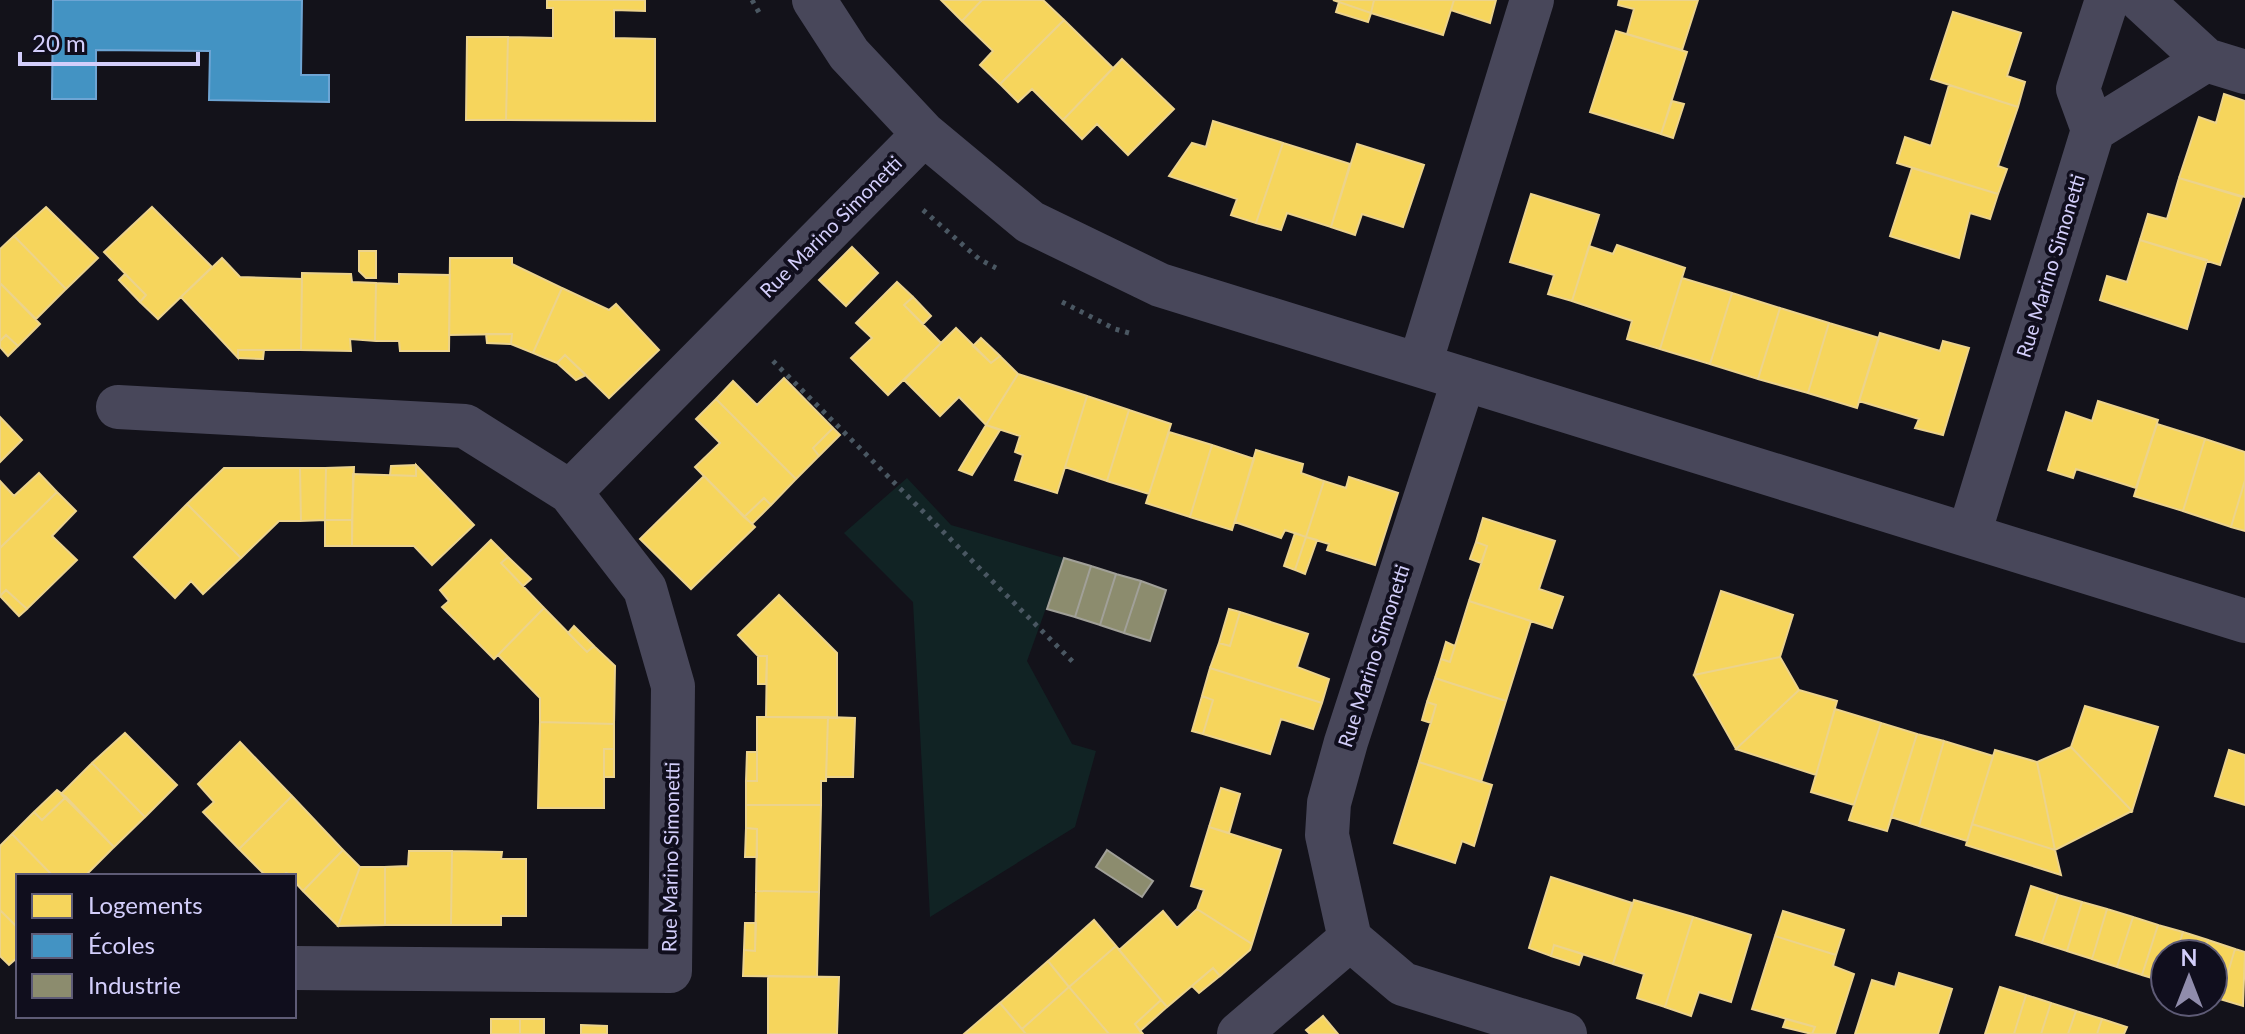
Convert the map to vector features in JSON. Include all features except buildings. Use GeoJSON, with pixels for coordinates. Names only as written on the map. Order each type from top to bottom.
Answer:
{"type":"FeatureCollection","features":[{"type":"Feature","properties":{"kind":"street"},"geometry":{"type":"LineString","coordinates":[[814,0],[849,54],[924,134],[1030,222],[1160,285],[2245,621]]}},
{"type":"Feature","properties":{"kind":"street"},"geometry":{"type":"LineString","coordinates":[[1420,364],[1532,0]]}},
{"type":"Feature","properties":{"kind":"street"},"geometry":{"type":"LineString","coordinates":[[2107,0],[2078,89],[2093,130],[2226,66],[2141,0]]}},
{"type":"Feature","properties":{"kind":"street","name":"Rue Marino Simonetti"},"geometry":{"type":"LineString","coordinates":[[1969,534],[2093,130]]}},
{"type":"Feature","properties":{"kind":"street","name":"Rue Marino Simonetti"},"geometry":{"type":"LineString","coordinates":[[570,492],[924,134]]}},
{"type":"Feature","properties":{"kind":"street","name":"Rue Marino Simonetti"},"geometry":{"type":"LineString","coordinates":[[1350,939],[1327,835],[1329,803],[1464,379]]}},
{"type":"Feature","properties":{"kind":"street","name":"Rue Marino Simonetti"},"geometry":{"type":"LineString","coordinates":[[118,407],[465,426],[570,492],[645,589],[673,686],[670,971],[296,968]]}},
{"type":"Feature","properties":{"kind":"street"},"geometry":{"type":"LineString","coordinates":[[1239,1034],[1350,939],[1403,984],[1565,1034]]}},
{"type":"Feature","properties":{"kind":"path"},"geometry":{"type":"LineString","coordinates":[[737,323],[1075,664]]}},
{"type":"Feature","properties":{"kind":"shaded area"},"geometry":{"type":"Polygon","coordinates":[[[907,478],[951,525],[1064,558],[1027,661],[1072,744],[1096,751],[1075,827],[930,917],[913,602],[844,533],[907,478]]]}}]}
